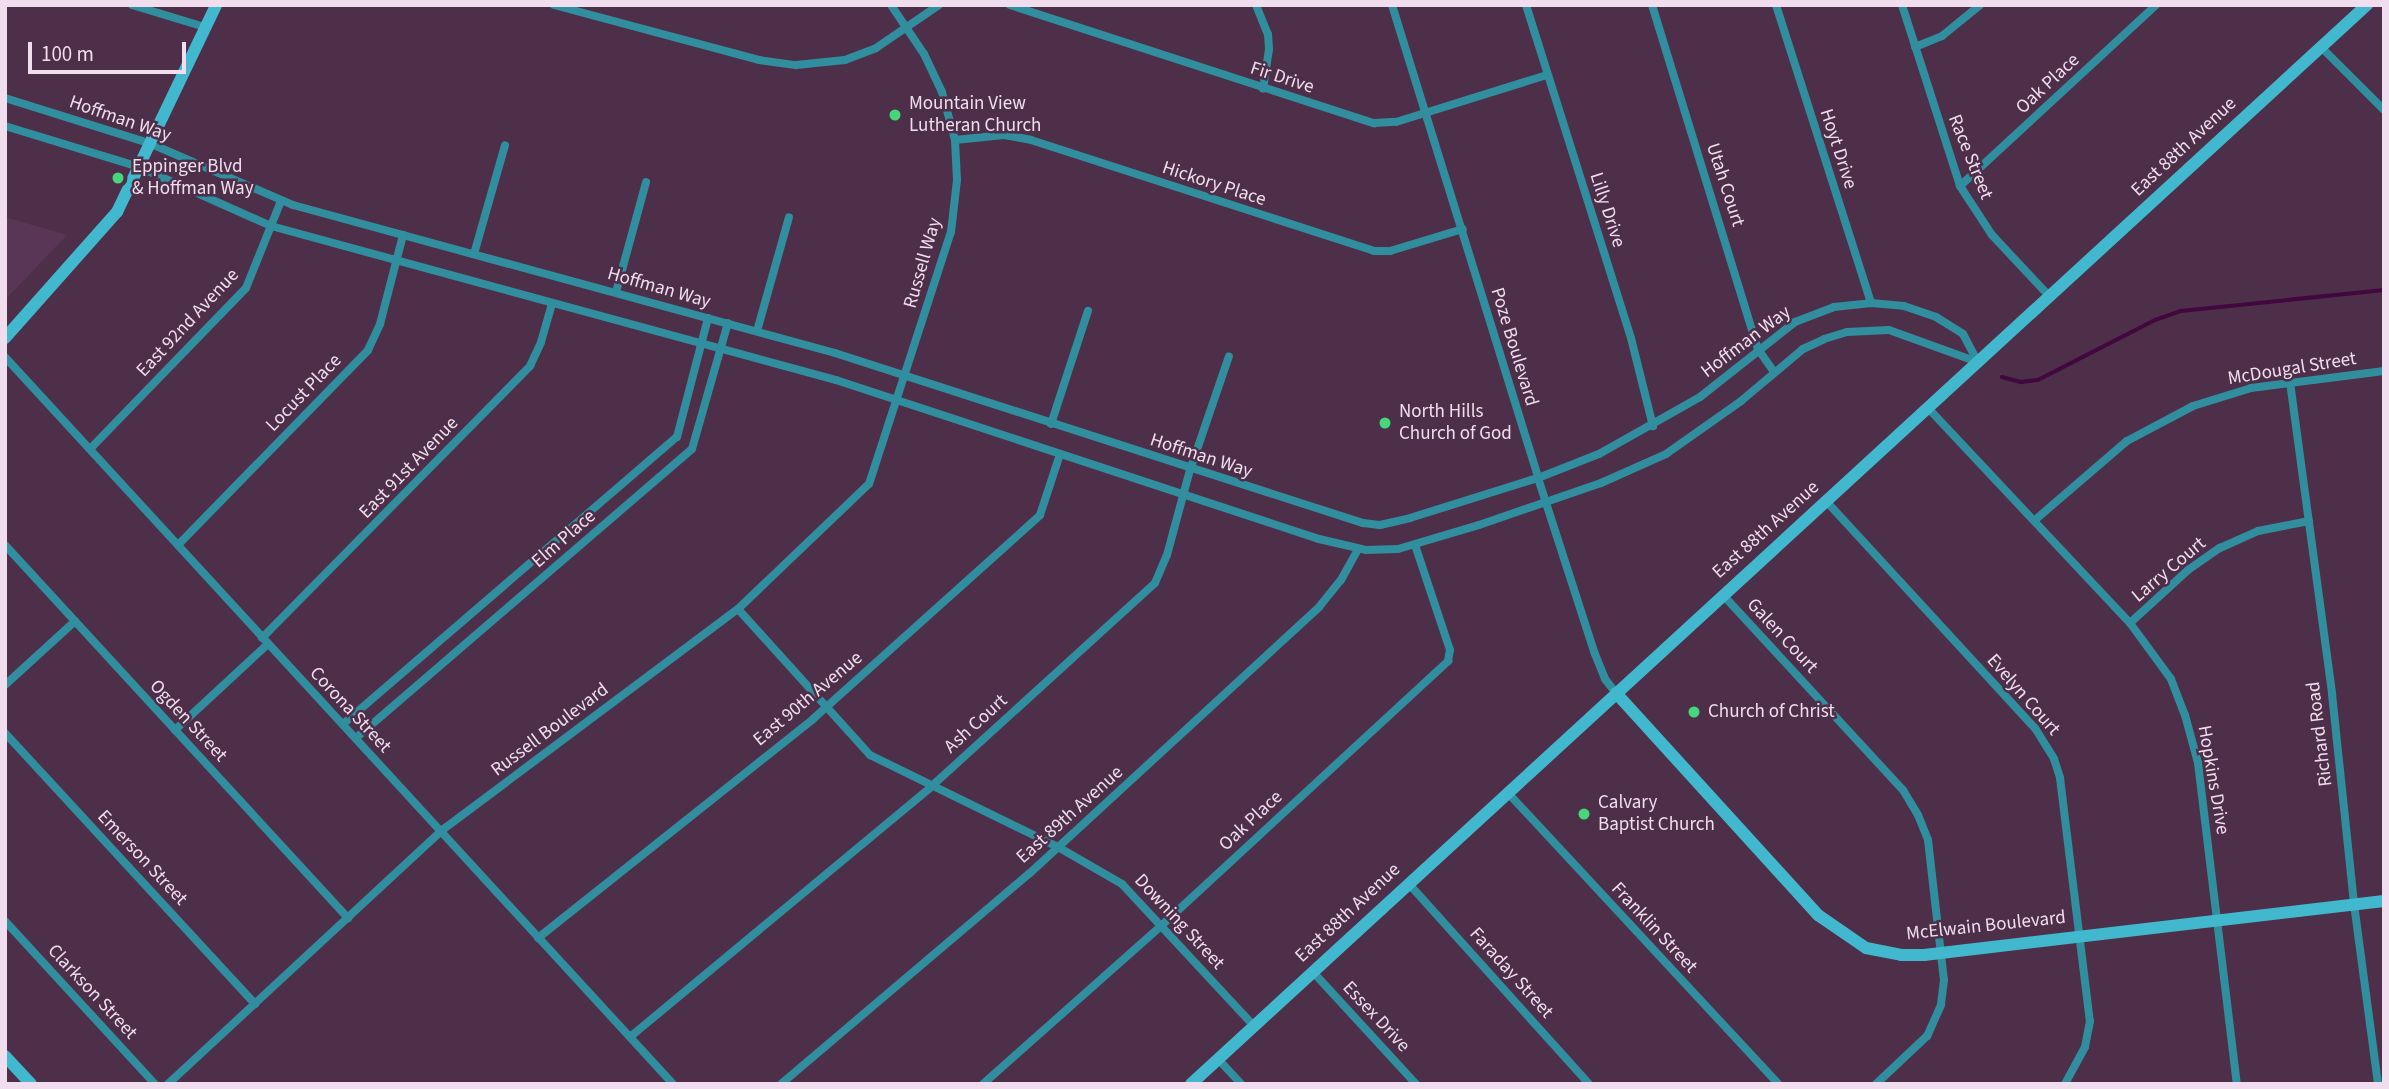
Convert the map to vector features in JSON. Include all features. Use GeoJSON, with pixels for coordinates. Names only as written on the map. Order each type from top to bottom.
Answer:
{"type":"FeatureCollection","features":[{"type":"Feature","properties":{"kind":"main road"},"geometry":{"type":"LineString","coordinates":[[5,338],[106,227],[139,167],[216,5]]}},
{"type":"Feature","properties":{"kind":"main road","name":"East 88th Avenue"},"geometry":{"type":"LineString","coordinates":[[1191,1084],[2367,5]]}},
{"type":"Feature","properties":{"kind":"main road","name":"McElwain Boulevard"},"geometry":{"type":"LineString","coordinates":[[1616,693],[1833,929],[1866,948],[1885,953],[1941,953],[2384,901]]}},
{"type":"Feature","properties":{"kind":"main road"},"geometry":{"type":"LineString","coordinates":[[5,1056],[31,1084]]}},
{"type":"Feature","properties":{"kind":"street"},"geometry":{"type":"LineString","coordinates":[[132,5],[205,27]]}},
{"type":"Feature","properties":{"kind":"street"},"geometry":{"type":"LineString","coordinates":[[554,5],[776,64],[816,65],[851,59],[876,48],[939,5]]}},
{"type":"Feature","properties":{"kind":"street","name":"Russell Way"},"geometry":{"type":"LineString","coordinates":[[891,5],[932,70],[949,114],[955,140],[957,180],[951,232],[904,374]]}},
{"type":"Feature","properties":{"kind":"street","name":"Fir Drive"},"geometry":{"type":"LineString","coordinates":[[1010,5],[1374,123],[1396,122],[1426,114],[1547,75]]}},
{"type":"Feature","properties":{"kind":"street"},"geometry":{"type":"LineString","coordinates":[[1256,5],[1268,34],[1269,49],[1263,89]]}},
{"type":"Feature","properties":{"kind":"street","name":"Poze Boulevard"},"geometry":{"type":"LineString","coordinates":[[1392,5],[1595,654],[1605,679],[1616,693]]}},
{"type":"Feature","properties":{"kind":"street","name":"Lilly Drive"},"geometry":{"type":"LineString","coordinates":[[1525,5],[1631,338],[1653,426]]}},
{"type":"Feature","properties":{"kind":"street","name":"Utah Court"},"geometry":{"type":"LineString","coordinates":[[1652,5],[1758,349],[1774,372]]}},
{"type":"Feature","properties":{"kind":"street","name":"Hoyt Drive"},"geometry":{"type":"LineString","coordinates":[[1776,5],[1871,303]]}},
{"type":"Feature","properties":{"kind":"street","name":"Race Street"},"geometry":{"type":"LineString","coordinates":[[1902,5],[1960,186],[1992,236],[2050,297]]}},
{"type":"Feature","properties":{"kind":"street"},"geometry":{"type":"LineString","coordinates":[[1916,47],[1942,36],[1980,5]]}},
{"type":"Feature","properties":{"kind":"street","name":"Oak Place"},"geometry":{"type":"LineString","coordinates":[[1960,186],[2156,5]]}},
{"type":"Feature","properties":{"kind":"street"},"geometry":{"type":"LineString","coordinates":[[2321,47],[2384,110]]}},
{"type":"Feature","properties":{"kind":"street","name":"Hoffman Way"},"geometry":{"type":"LineString","coordinates":[[5,98],[149,143],[281,201],[617,292],[904,374],[1336,517],[1371,524],[1410,518],[1538,478],[1599,454],[1653,426],[1700,397],[1758,349],[1805,318],[1834,307],[1871,303],[1904,306],[1949,324],[1964,334],[1978,362]]}},
{"type":"Feature","properties":{"kind":"street","name":"Hoffman Way"},"geometry":{"type":"LineString","coordinates":[[5,126],[139,167],[271,226],[836,380],[1319,539],[1358,549],[1386,550],[1415,545],[1546,503],[1601,483],[1666,454],[1741,401],[1803,349],[1824,339],[1867,330],[1889,330],[1913,336],[1948,353],[1978,362]]}},
{"type":"Feature","properties":{"kind":"street","name":"Hickory Place"},"geometry":{"type":"LineString","coordinates":[[955,140],[1004,135],[1020,137],[1374,251],[1390,251],[1463,229]]}},
{"type":"Feature","properties":{"kind":"street"},"geometry":{"type":"LineString","coordinates":[[474,254],[505,145]]}},
{"type":"Feature","properties":{"kind":"street"},"geometry":{"type":"LineString","coordinates":[[617,292],[646,182]]}},
{"type":"Feature","properties":{"kind":"street","name":"East 92nd Avenue"},"geometry":{"type":"LineString","coordinates":[[90,449],[246,288],[281,201]]}},
{"type":"Feature","properties":{"kind":"street"},"geometry":{"type":"LineString","coordinates":[[757,331],[789,217]]}},
{"type":"Feature","properties":{"kind":"street","name":"Locust Place"},"geometry":{"type":"LineString","coordinates":[[178,545],[363,356],[380,324],[403,234]]}},
{"type":"Feature","properties":{"kind":"street","name":"East 91st Avenue"},"geometry":{"type":"LineString","coordinates":[[175,730],[265,641],[530,366],[541,342],[552,304]]}},
{"type":"Feature","properties":{"kind":"street"},"geometry":{"type":"LineString","coordinates":[[1051,424],[1088,311]]}},
{"type":"Feature","properties":{"kind":"street","name":"Elm Place"},"geometry":{"type":"LineString","coordinates":[[343,724],[677,437],[708,318]]}},
{"type":"Feature","properties":{"kind":"street","name":"Elm Place"},"geometry":{"type":"LineString","coordinates":[[356,738],[692,449],[728,323]]}},
{"type":"Feature","properties":{"kind":"street","name":"Corona Street"},"geometry":{"type":"LineString","coordinates":[[5,356],[673,1084]]}},
{"type":"Feature","properties":{"kind":"street","name":"Ash Court"},"geometry":{"type":"LineString","coordinates":[[630,1037],[933,785],[1155,583],[1163,569],[1191,470],[1229,356]]}},
{"type":"Feature","properties":{"kind":"street","name":"McDougal Street"},"geometry":{"type":"LineString","coordinates":[[2035,520],[2105,458],[2156,424],[2224,396],[2290,382],[2384,371]]}},
{"type":"Feature","properties":{"kind":"street","name":"Russell Boulevard"},"geometry":{"type":"LineString","coordinates":[[169,1084],[441,831],[738,609],[863,492],[878,459],[904,374]]}},
{"type":"Feature","properties":{"kind":"street","name":"Richard Road"},"geometry":{"type":"LineString","coordinates":[[2290,382],[2378,1084]]}},
{"type":"Feature","properties":{"kind":"street","name":"Hopkins Drive"},"geometry":{"type":"LineString","coordinates":[[1928,408],[2130,623],[2171,679],[2194,741],[2237,1084]]}},
{"type":"Feature","properties":{"kind":"street","name":"East 90th Avenue"},"geometry":{"type":"LineString","coordinates":[[538,938],[826,707],[1040,515],[1060,454]]}},
{"type":"Feature","properties":{"kind":"street","name":"Evelyn Court"},"geometry":{"type":"LineString","coordinates":[[1826,501],[2035,728],[2052,753],[2060,778],[2089,1029],[2077,1067],[2065,1084]]}},
{"type":"Feature","properties":{"kind":"street","name":"Larry Court"},"geometry":{"type":"LineString","coordinates":[[2130,623],[2188,570],[2220,548],[2258,531],[2309,521]]}},
{"type":"Feature","properties":{"kind":"street","name":"Ogden Street"},"geometry":{"type":"LineString","coordinates":[[5,545],[348,918]]}},
{"type":"Feature","properties":{"kind":"street","name":"Oak Place"},"geometry":{"type":"LineString","coordinates":[[983,1084],[1161,926],[1448,661],[1450,650],[1415,545]]}},
{"type":"Feature","properties":{"kind":"street","name":"East 89th Avenue"},"geometry":{"type":"LineString","coordinates":[[781,1084],[1058,847],[1332,594],[1358,549]]}},
{"type":"Feature","properties":{"kind":"street","name":"Galen Court"},"geometry":{"type":"LineString","coordinates":[[1723,595],[1912,803],[1927,840],[1941,953],[1943,996],[1935,1024],[1927,1036],[1876,1084]]}},
{"type":"Feature","properties":{"kind":"street","name":"Downing Street"},"geometry":{"type":"LineString","coordinates":[[738,609],[870,755],[1058,847],[1122,884],[1254,1026]]}},
{"type":"Feature","properties":{"kind":"street"},"geometry":{"type":"LineString","coordinates":[[5,685],[75,621]]}},
{"type":"Feature","properties":{"kind":"street","name":"Emerson Street"},"geometry":{"type":"LineString","coordinates":[[5,733],[255,1004]]}},
{"type":"Feature","properties":{"kind":"street","name":"Franklin Street"},"geometry":{"type":"LineString","coordinates":[[1508,793],[1778,1084]]}},
{"type":"Feature","properties":{"kind":"street","name":"Faraday Street"},"geometry":{"type":"LineString","coordinates":[[1409,884],[1589,1084]]}},
{"type":"Feature","properties":{"kind":"street","name":"Clarkson Street"},"geometry":{"type":"LineString","coordinates":[[5,921],[155,1084]]}},
{"type":"Feature","properties":{"kind":"street","name":"Essex Drive"},"geometry":{"type":"LineString","coordinates":[[1313,972],[1416,1084]]}},
{"type":"Feature","properties":{"kind":"street"},"geometry":{"type":"LineString","coordinates":[[1218,1059],[1241,1084]]}},
{"type":"Feature","properties":{"kind":"shaded area"},"geometry":{"type":"Polygon","coordinates":[[[5,217],[67,235],[5,300],[5,217]]]}},
{"type":"Feature","properties":{"kind":"waterway"},"geometry":{"type":"LineString","coordinates":[[2002,377],[2021,382],[2038,380],[2155,320],[2181,311],[2384,290]]}},
{"type":"Feature","properties":{"kind":"place","name":"Mountain View Lutheran Church"},"geometry":{"type":"Point","coordinates":[895,115]}},
{"type":"Feature","properties":{"kind":"place","name":"Eppinger Blvd & Hoffman Way"},"geometry":{"type":"Point","coordinates":[118,178]}},
{"type":"Feature","properties":{"kind":"place","name":"North Hills Church of God"},"geometry":{"type":"Point","coordinates":[1385,423]}},
{"type":"Feature","properties":{"kind":"place","name":"Church of Christ"},"geometry":{"type":"Point","coordinates":[1694,712]}},
{"type":"Feature","properties":{"kind":"place","name":"Calvary Baptist Church"},"geometry":{"type":"Point","coordinates":[1584,814]}}]}
